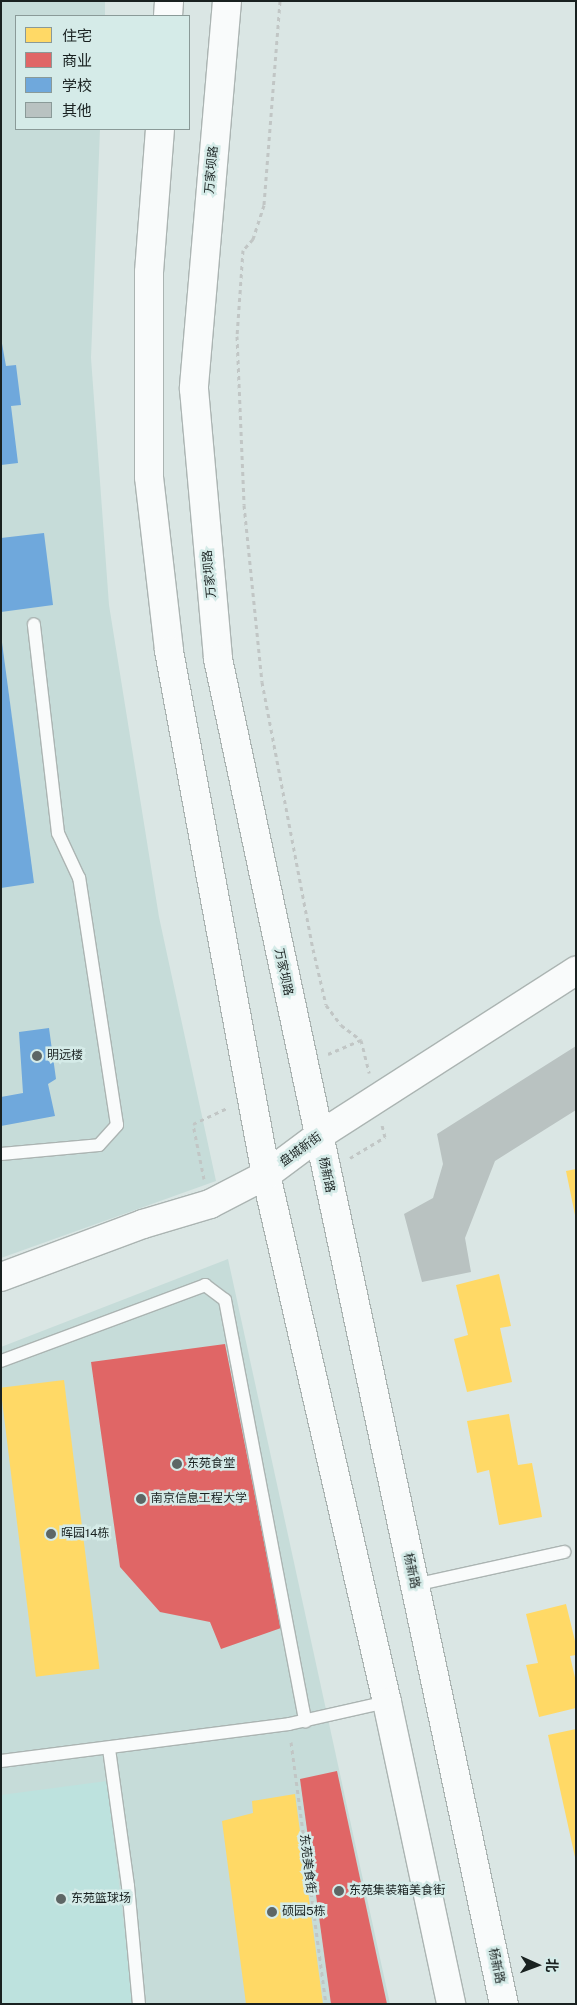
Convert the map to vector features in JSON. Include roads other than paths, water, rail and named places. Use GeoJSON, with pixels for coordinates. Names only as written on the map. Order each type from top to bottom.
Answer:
{"type":"FeatureCollection","features":[{"type":"Feature","properties":{"kind":"main road"},"geometry":{"type":"LineString","coordinates":[[168,15],[169,1]]}},
{"type":"Feature","properties":{"kind":"main road","name":"万家坝路"},"geometry":{"type":"LineString","coordinates":[[227,1],[194,389],[218,659],[317,1137]]}},
{"type":"Feature","properties":{"kind":"main road"},"geometry":{"type":"LineString","coordinates":[[160,130],[149,273],[149,477],[169,650],[266,1176],[387,1702],[451,2004]]}},
{"type":"Feature","properties":{"kind":"main road","name":"盘城新街"},"geometry":{"type":"LineString","coordinates":[[1,1277],[143,1224],[210,1204],[266,1176],[317,1137],[576,972]]}},
{"type":"Feature","properties":{"kind":"main road","name":"杨新路"},"geometry":{"type":"LineString","coordinates":[[317,1137],[504,2004]]}},
{"type":"Feature","properties":{"kind":"lane"},"geometry":{"type":"LineString","coordinates":[[1,1154],[99,1144],[117,1125],[79,878],[58,834],[34,624]]}},
{"type":"Feature","properties":{"kind":"lane"},"geometry":{"type":"LineString","coordinates":[[1,1362],[205,1286],[225,1300],[305,1721]]}},
{"type":"Feature","properties":{"kind":"lane"},"geometry":{"type":"LineString","coordinates":[[414,1585],[564,1552]]}},
{"type":"Feature","properties":{"kind":"lane"},"geometry":{"type":"LineString","coordinates":[[1,1761],[109,1749],[289,1724],[387,1702]]}},
{"type":"Feature","properties":{"kind":"lane"},"geometry":{"type":"LineString","coordinates":[[109,1749],[128,1886],[139,2004]]}},
{"type":"Feature","properties":{"kind":"place","name":"明远楼"},"geometry":{"type":"Point","coordinates":[37,1056]}},
{"type":"Feature","properties":{"kind":"place","name":"东苑食堂"},"geometry":{"type":"Point","coordinates":[177,1464]}},
{"type":"Feature","properties":{"kind":"place","name":"南京信息工程大学"},"geometry":{"type":"Point","coordinates":[141,1499]}},
{"type":"Feature","properties":{"kind":"place","name":"晖园14栋"},"geometry":{"type":"Point","coordinates":[51,1534]}},
{"type":"Feature","properties":{"kind":"place","name":"东苑集装箱美食街"},"geometry":{"type":"Point","coordinates":[339,1891]}},
{"type":"Feature","properties":{"kind":"place","name":"东苑篮球场"},"geometry":{"type":"Point","coordinates":[61,1899]}},
{"type":"Feature","properties":{"kind":"place","name":"硕园5栋"},"geometry":{"type":"Point","coordinates":[272,1912]}}]}
